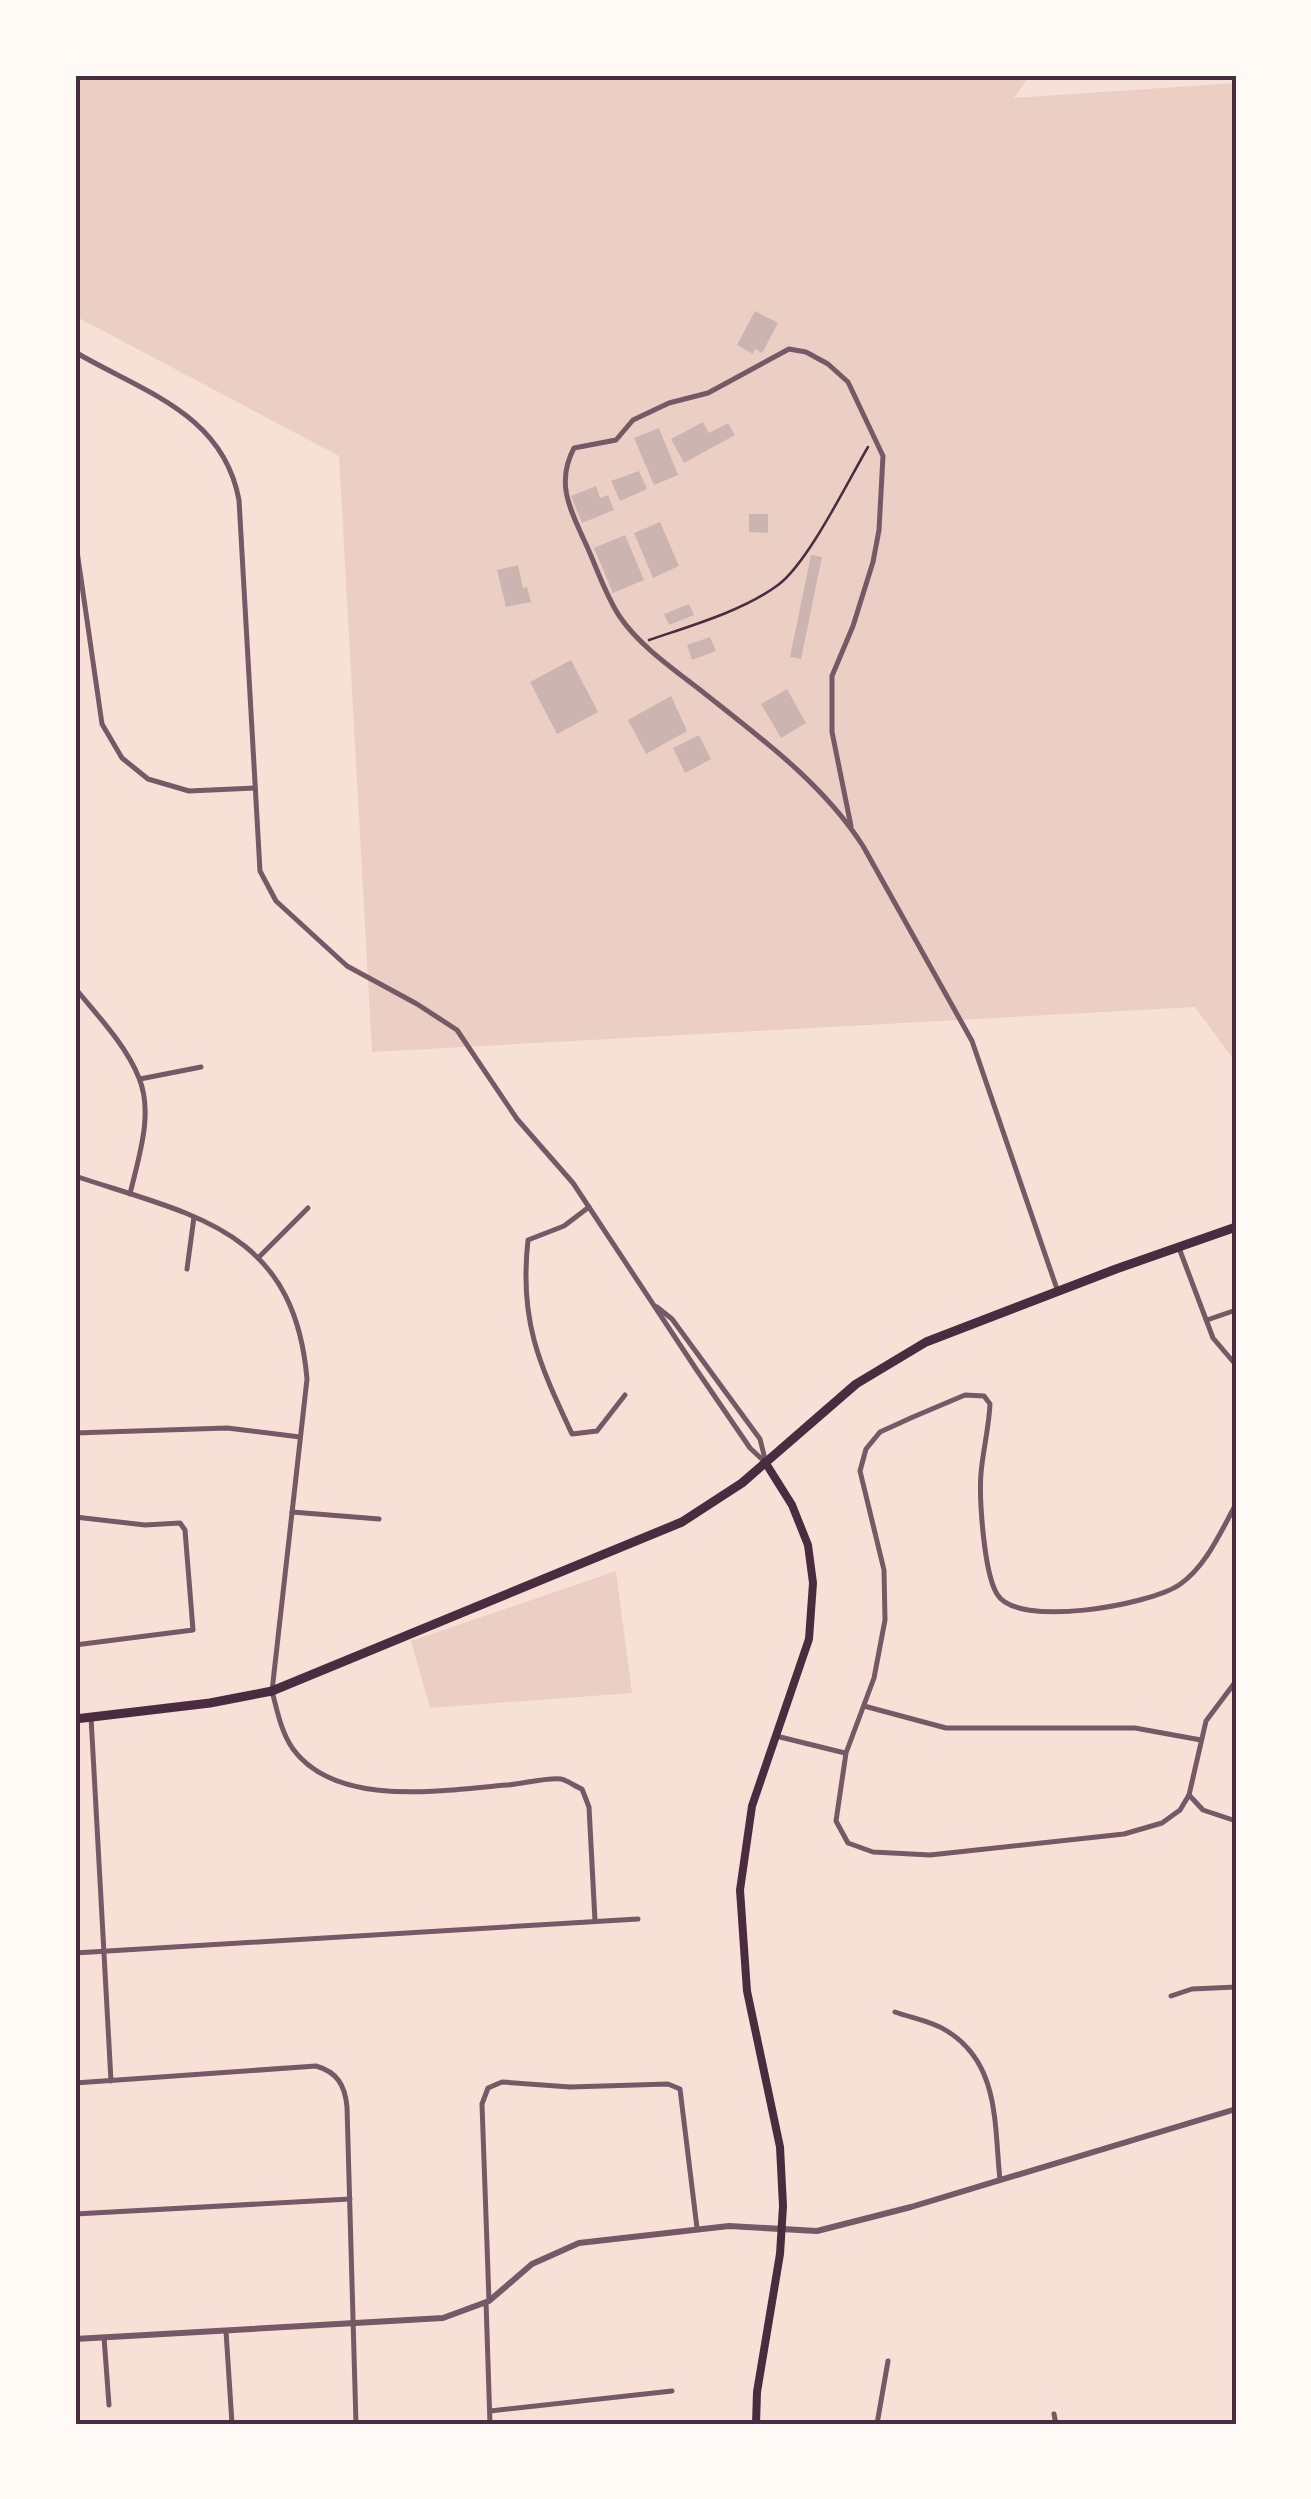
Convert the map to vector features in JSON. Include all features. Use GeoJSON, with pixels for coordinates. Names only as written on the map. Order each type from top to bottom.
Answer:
{"type":"FeatureCollection","features":[{"type":"Feature","properties":{"kind":"main road"},"geometry":{"type":"LineString","coordinates":[[75,1719],[210,1703],[272,1691],[682,1522],[742,1483],[833,1402],[892,1360],[926,1342],[1236,1227]]}},
{"type":"Feature","properties":{"kind":"main road"},"geometry":{"type":"LineString","coordinates":[[756,2424],[756,2392],[782,2230],[780,2147],[747,1990],[740,1914],[749,1820],[809,1639],[813,1583],[808,1546],[792,1505],[766,1462]]}},
{"type":"Feature","properties":{"kind":"street"},"geometry":{"type":"LineString","coordinates":[[851,826],[832,732],[832,676],[863,595],[879,530],[884,456],[848,382],[828,364],[806,352],[789,349],[708,393],[670,403],[633,420],[616,440],[574,448],[563,476],[565,498],[620,616],[643,642],[805,776],[851,826],[972,1041],[1058,1292]]}},
{"type":"Feature","properties":{"kind":"street"},"geometry":{"type":"LineString","coordinates":[[75,352],[194,418],[230,464],[239,500],[260,871],[276,901],[347,966],[457,1030],[517,1119],[589,1206],[750,1448],[766,1462]]}},
{"type":"Feature","properties":{"kind":"street"},"geometry":{"type":"LineString","coordinates":[[75,538],[102,724],[122,758],[148,779],[189,792],[255,788]]}},
{"type":"Feature","properties":{"kind":"street"},"geometry":{"type":"LineString","coordinates":[[75,988],[112,1033],[140,1079],[144,1128],[130,1194]]}},
{"type":"Feature","properties":{"kind":"street"},"geometry":{"type":"LineString","coordinates":[[140,1079],[201,1067]]}},
{"type":"Feature","properties":{"kind":"street"},"geometry":{"type":"LineString","coordinates":[[75,1176],[212,1222],[234,1236],[274,1273],[304,1340],[307,1378],[272,1691],[282,1727],[293,1748],[310,1766],[332,1779],[384,1791],[418,1792],[559,1778],[582,1790],[589,1807],[595,1921]]}},
{"type":"Feature","properties":{"kind":"street"},"geometry":{"type":"LineString","coordinates":[[589,1206],[564,1226],[528,1240],[524,1273],[528,1324],[572,1434],[597,1431],[625,1396]]}},
{"type":"Feature","properties":{"kind":"street"},"geometry":{"type":"LineString","coordinates":[[259,1257],[308,1208]]}},
{"type":"Feature","properties":{"kind":"street"},"geometry":{"type":"LineString","coordinates":[[188,1269],[194,1217]]}},
{"type":"Feature","properties":{"kind":"street"},"geometry":{"type":"LineString","coordinates":[[1180,1248],[1220,1347],[1236,1364]]}},
{"type":"Feature","properties":{"kind":"street"},"geometry":{"type":"LineString","coordinates":[[655,1305],[672,1318],[760,1439],[766,1462]]}},
{"type":"Feature","properties":{"kind":"street"},"geometry":{"type":"LineString","coordinates":[[1207,1320],[1236,1310]]}},
{"type":"Feature","properties":{"kind":"street"},"geometry":{"type":"LineString","coordinates":[[1236,1504],[1202,1562],[1180,1585],[1152,1597],[1094,1609],[1026,1612],[999,1598],[988,1577],[981,1477],[990,1404],[984,1396],[965,1395],[880,1432],[866,1448],[860,1471],[884,1570],[885,1620],[874,1678],[846,1754],[836,1821],[848,1843],[873,1852],[930,1855],[1144,1830],[1180,1810],[1188,1795],[1206,1722],[1236,1682]]}},
{"type":"Feature","properties":{"kind":"street"},"geometry":{"type":"LineString","coordinates":[[75,1433],[227,1428],[300,1438]]}},
{"type":"Feature","properties":{"kind":"street"},"geometry":{"type":"LineString","coordinates":[[292,1512],[379,1520]]}},
{"type":"Feature","properties":{"kind":"street"},"geometry":{"type":"LineString","coordinates":[[75,1516],[145,1525],[180,1523],[185,1530],[194,1630],[75,1645]]}},
{"type":"Feature","properties":{"kind":"street"},"geometry":{"type":"LineString","coordinates":[[1229,1517],[1236,1524]]}},
{"type":"Feature","properties":{"kind":"street"},"geometry":{"type":"LineString","coordinates":[[864,1706],[946,1728],[1135,1728],[1201,1740]]}},
{"type":"Feature","properties":{"kind":"street"},"geometry":{"type":"LineString","coordinates":[[92,1717],[110,2082]]}},
{"type":"Feature","properties":{"kind":"street"},"geometry":{"type":"LineString","coordinates":[[776,1736],[846,1754]]}},
{"type":"Feature","properties":{"kind":"street"},"geometry":{"type":"LineString","coordinates":[[1188,1795],[1204,1810],[1236,1821]]}},
{"type":"Feature","properties":{"kind":"street"},"geometry":{"type":"LineString","coordinates":[[75,1953],[638,1919]]}},
{"type":"Feature","properties":{"kind":"street"},"geometry":{"type":"LineString","coordinates":[[1172,1996],[1192,1989],[1236,1987]]}},
{"type":"Feature","properties":{"kind":"street"},"geometry":{"type":"LineString","coordinates":[[895,2012],[945,2029],[978,2061],[988,2078],[1000,2180]]}},
{"type":"Feature","properties":{"kind":"street"},"geometry":{"type":"LineString","coordinates":[[75,2083],[316,2066],[330,2070],[340,2080],[346,2107],[356,2424]]}},
{"type":"Feature","properties":{"kind":"street"},"geometry":{"type":"LineString","coordinates":[[490,2424],[482,2104],[488,2088],[502,2082],[570,2087],[668,2084],[680,2089],[697,2228]]}},
{"type":"Feature","properties":{"kind":"street"},"geometry":{"type":"LineString","coordinates":[[75,2338],[443,2318],[488,2302],[532,2264],[565,2246],[729,2226],[816,2231],[911,2208],[1236,2109]]}},
{"type":"Feature","properties":{"kind":"street"},"geometry":{"type":"LineString","coordinates":[[75,2214],[350,2199]]}},
{"type":"Feature","properties":{"kind":"street"},"geometry":{"type":"LineString","coordinates":[[226,2331],[232,2424]]}},
{"type":"Feature","properties":{"kind":"street"},"geometry":{"type":"LineString","coordinates":[[104,2337],[109,2404]]}},
{"type":"Feature","properties":{"kind":"street"},"geometry":{"type":"LineString","coordinates":[[876,2424],[888,2361]]}},
{"type":"Feature","properties":{"kind":"street"},"geometry":{"type":"LineString","coordinates":[[490,2411],[672,2391]]}},
{"type":"Feature","properties":{"kind":"street"},"geometry":{"type":"LineString","coordinates":[[1054,2414],[1056,2424]]}},
{"type":"Feature","properties":{"kind":"path"},"geometry":{"type":"LineString","coordinates":[[643,642],[747,604],[782,582],[821,529],[874,436]]}},
{"type":"Feature","properties":{"kind":"shaded area"},"geometry":{"type":"Polygon","coordinates":[[[75,75],[1030,75],[1014,98],[1236,83],[1236,1063],[1195,1007],[372,1052],[339,456],[75,316],[75,75]]]}},
{"type":"Feature","properties":{"kind":"shaded area"},"geometry":{"type":"Polygon","coordinates":[[[616,1571],[632,1693],[430,1708],[411,1641],[616,1571]]]}},
{"type":"Feature","properties":{"kind":"building"},"geometry":{"type":"Polygon","coordinates":[[[755,311],[778,323],[762,353],[755,349],[753,354],[737,345],[755,311]]]}},
{"type":"Feature","properties":{"kind":"building"},"geometry":{"type":"Polygon","coordinates":[[[703,422],[709,433],[728,423],[735,435],[684,463],[671,439],[703,422]]]}},
{"type":"Feature","properties":{"kind":"building"},"geometry":{"type":"Polygon","coordinates":[[[659,428],[678,475],[654,485],[634,438],[659,428]]]}},
{"type":"Feature","properties":{"kind":"building"},"geometry":{"type":"Polygon","coordinates":[[[639,471],[647,489],[620,501],[611,481],[639,471]]]}},
{"type":"Feature","properties":{"kind":"building"},"geometry":{"type":"Polygon","coordinates":[[[596,486],[600,498],[608,495],[614,510],[582,523],[571,496],[596,486]]]}},
{"type":"Feature","properties":{"kind":"building"},"geometry":{"type":"Polygon","coordinates":[[[749,514],[768,514],[768,533],[749,532],[749,514]]]}},
{"type":"Feature","properties":{"kind":"building"},"geometry":{"type":"Polygon","coordinates":[[[660,522],[679,566],[653,578],[634,533],[660,522]]]}},
{"type":"Feature","properties":{"kind":"building"},"geometry":{"type":"Polygon","coordinates":[[[625,535],[644,580],[613,593],[594,548],[625,535]]]}},
{"type":"Feature","properties":{"kind":"building"},"geometry":{"type":"Polygon","coordinates":[[[811,555],[822,557],[801,659],[790,657],[811,555]]]}},
{"type":"Feature","properties":{"kind":"building"},"geometry":{"type":"Polygon","coordinates":[[[518,565],[531,602],[506,607],[497,570],[518,565]]]}},
{"type":"Feature","properties":{"kind":"building"},"geometry":{"type":"Polygon","coordinates":[[[689,604],[694,615],[669,625],[664,614],[689,604]]]}},
{"type":"Feature","properties":{"kind":"building"},"geometry":{"type":"Polygon","coordinates":[[[710,637],[716,651],[692,660],[687,645],[710,637]]]}},
{"type":"Feature","properties":{"kind":"building"},"geometry":{"type":"Polygon","coordinates":[[[571,660],[598,712],[557,734],[530,682],[571,660]]]}},
{"type":"Feature","properties":{"kind":"building"},"geometry":{"type":"Polygon","coordinates":[[[787,689],[806,723],[781,738],[761,704],[787,689]]]}},
{"type":"Feature","properties":{"kind":"building"},"geometry":{"type":"Polygon","coordinates":[[[671,696],[687,731],[646,754],[628,720],[671,696]]]}},
{"type":"Feature","properties":{"kind":"building"},"geometry":{"type":"Polygon","coordinates":[[[699,735],[711,759],[685,773],[673,748],[699,735]]]}}]}
